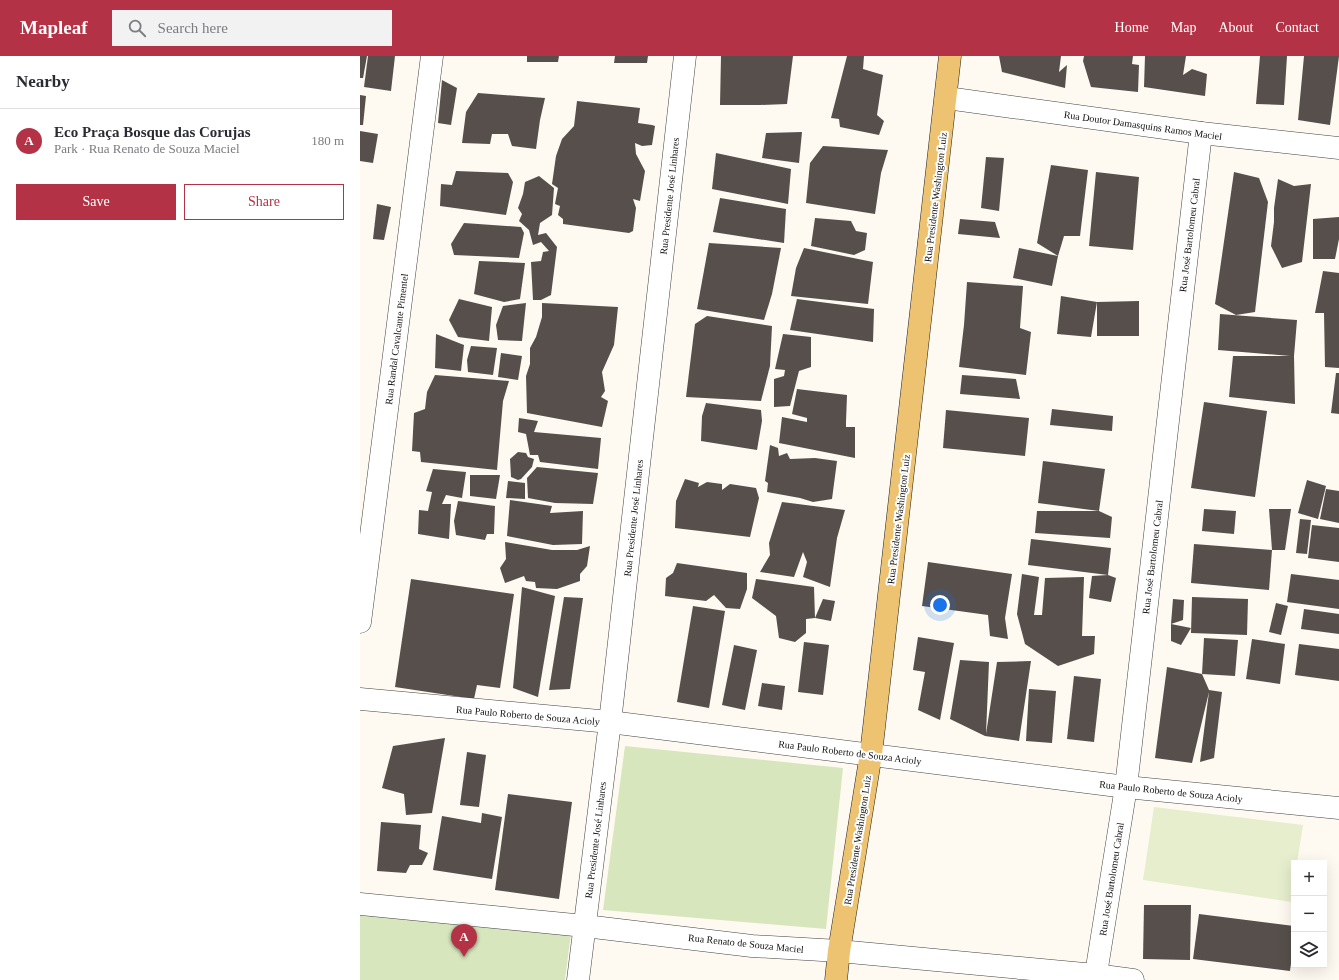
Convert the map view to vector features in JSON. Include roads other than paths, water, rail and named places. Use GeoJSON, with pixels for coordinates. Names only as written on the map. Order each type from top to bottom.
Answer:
{"type":"FeatureCollection","features":[{"type":"Feature","properties":{"kind":"main road","name":"Rua Presidente Washington Luiz"},"geometry":{"type":"LineString","coordinates":[[836,980],[839,951],[871,754],[950,56]]}},
{"type":"Feature","properties":{"kind":"street","name":"Rua Randal Cavalcante Pimentel"},"geometry":{"type":"LineString","coordinates":[[360,622],[432,56]]}},
{"type":"Feature","properties":{"kind":"street","name":"Rua Presidente José Linhares"},"geometry":{"type":"LineString","coordinates":[[578,980],[610,722],[685,56]]}},
{"type":"Feature","properties":{"kind":"street","name":"Rua Doutor Damasquins Ramos Maciel"},"geometry":{"type":"LineString","coordinates":[[946,98],[1200,133],[1339,148]]}},
{"type":"Feature","properties":{"kind":"street","name":"Rua José Bartolomeu Cabral"},"geometry":{"type":"LineString","coordinates":[[1095,977],[1126,786],[1200,133]]}},
{"type":"Feature","properties":{"kind":"street","name":"Rua Paulo Roberto de Souza Acioly"},"geometry":{"type":"LineString","coordinates":[[360,699],[610,722],[1126,786],[1339,808]]}},
{"type":"Feature","properties":{"kind":"street","name":"Rua Renato de Souza Maciel"},"geometry":{"type":"LineString","coordinates":[[360,904],[585,926],[752,946],[839,951],[1133,980]]}},
{"type":"Feature","properties":{"kind":"place","name":"Eco Praça Bosque das Corujas"},"geometry":{"type":"Point","coordinates":[464,957]}}]}
